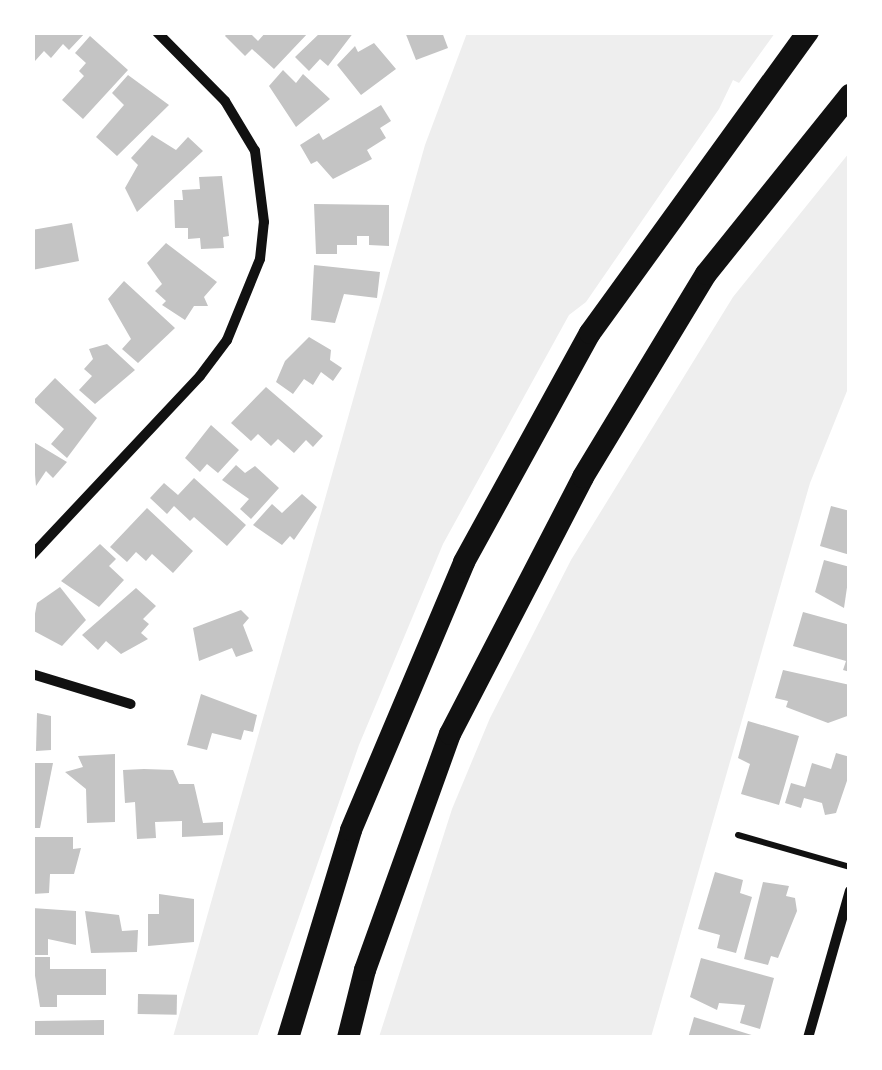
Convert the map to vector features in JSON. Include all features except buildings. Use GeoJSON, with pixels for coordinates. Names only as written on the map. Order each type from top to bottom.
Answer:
{"type":"FeatureCollection","features":[{"type":"Feature","properties":{"kind":"highway"},"geometry":{"type":"LineString","coordinates":[[288,1038],[351,830],[464,562],[590,333],[808,32]]}},
{"type":"Feature","properties":{"kind":"highway"},"geometry":{"type":"LineString","coordinates":[[348,1038],[365,970],[450,734],[582,477],[706,274],[848,97]]}},
{"type":"Feature","properties":{"kind":"street"},"geometry":{"type":"LineString","coordinates":[[32,555],[200,376],[227,340],[260,259],[264,222],[255,151],[225,100],[157,32]]}},
{"type":"Feature","properties":{"kind":"street"},"geometry":{"type":"LineString","coordinates":[[32,674],[131,704]]}},
{"type":"Feature","properties":{"kind":"street"},"geometry":{"type":"LineString","coordinates":[[808,1038],[850,890]]}},
{"type":"Feature","properties":{"kind":"lane"},"geometry":{"type":"LineString","coordinates":[[738,835],[850,868]]}},
{"type":"Feature","properties":{"kind":"shaded area"},"geometry":{"type":"Polygon","coordinates":[[[467,33],[775,33],[739,83],[733,80],[719,109],[586,302],[569,315],[443,544],[359,745],[257,1037],[173,1037],[425,145],[467,33]]]}},
{"type":"Feature","properties":{"kind":"shaded area"},"geometry":{"type":"Polygon","coordinates":[[[849,153],[849,386],[810,483],[651,1037],[379,1037],[452,809],[490,718],[571,560],[733,297],[849,153]]]}}]}
